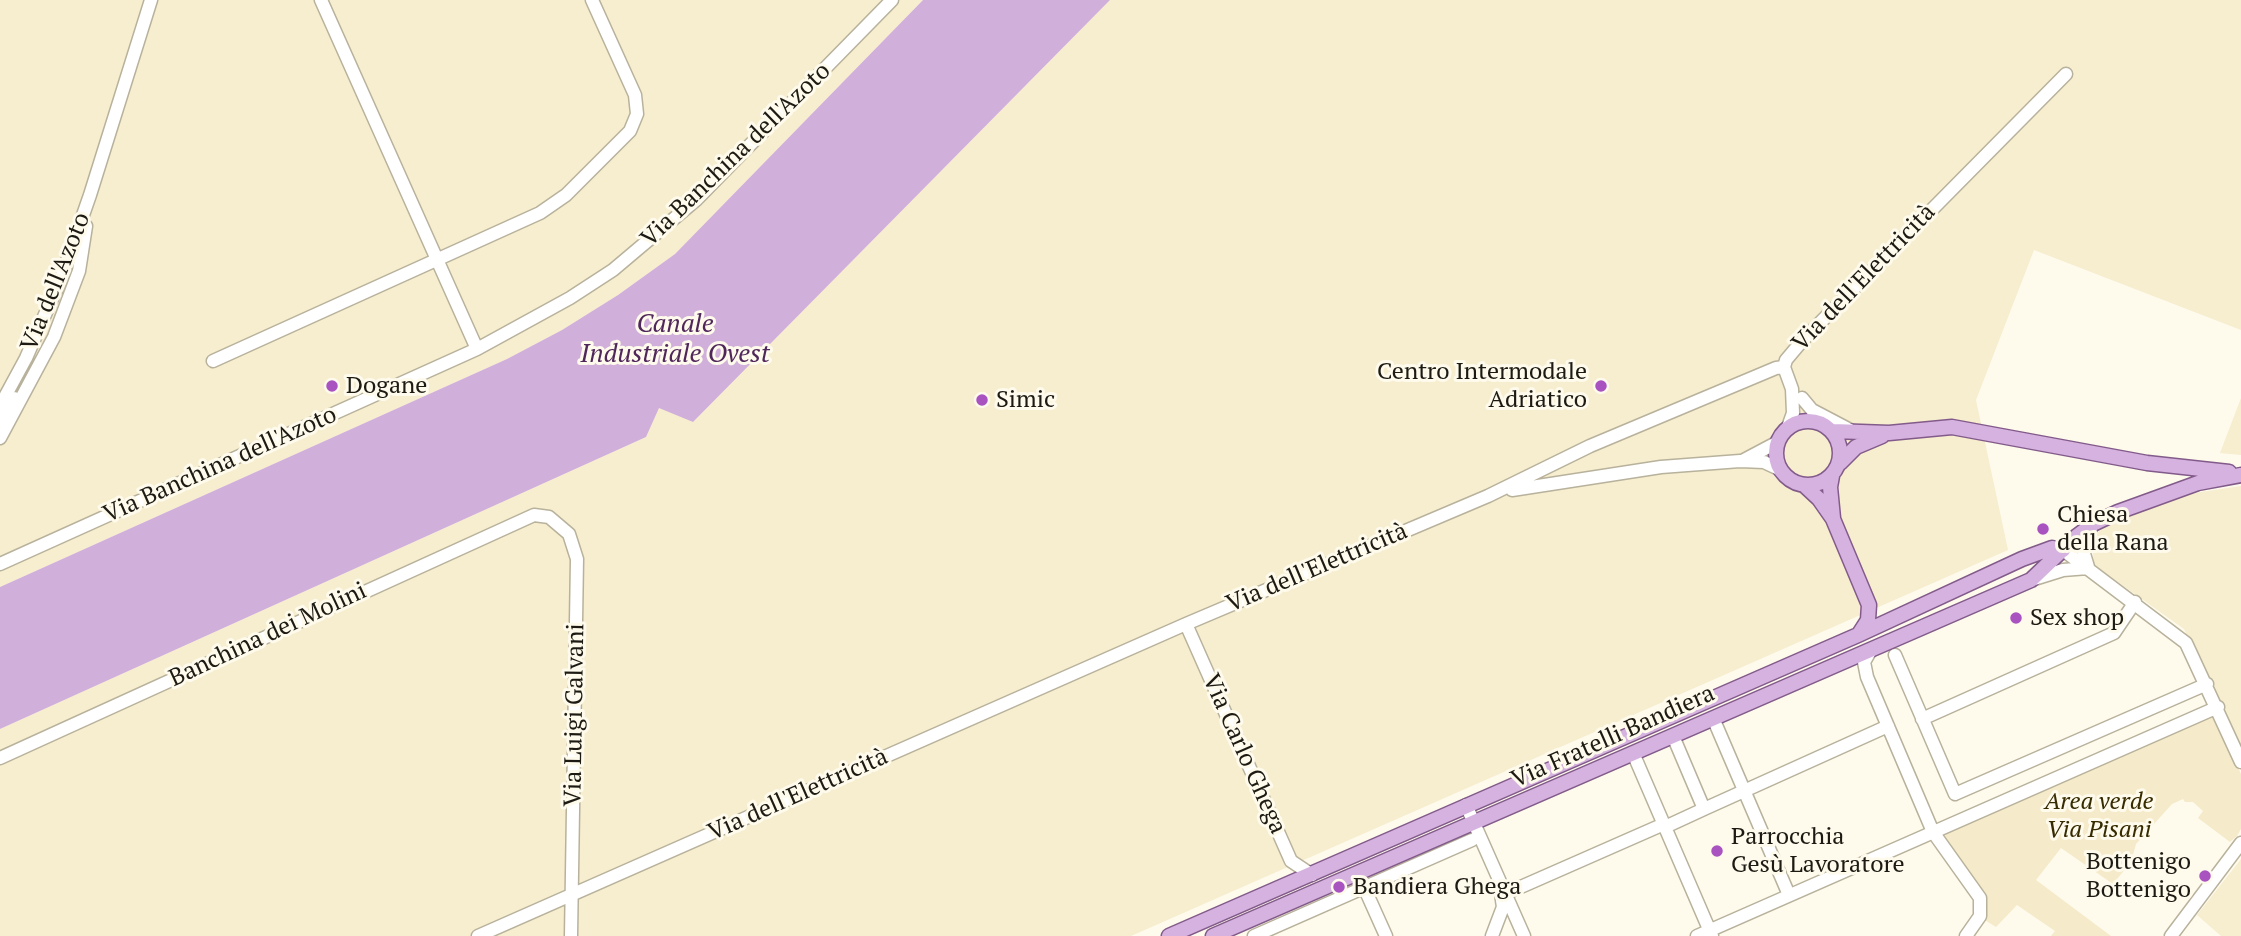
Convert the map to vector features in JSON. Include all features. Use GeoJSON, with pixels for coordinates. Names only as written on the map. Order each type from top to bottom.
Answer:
{"type":"FeatureCollection","features":[{"type":"Feature","properties":{"kind":"main road"},"geometry":{"type":"LineString","coordinates":[[1832,476],[1824,482],[1804,485],[1795,483],[1781,470],[1776,452],[1778,442],[1788,427],[1807,421],[1816,422],[1833,431],[1855,432],[1889,433],[1952,427],[2147,463],[2241,474]]}},
{"type":"Feature","properties":{"kind":"main road"},"geometry":{"type":"LineString","coordinates":[[1833,431],[1839,441],[1840,463]]}},
{"type":"Feature","properties":{"kind":"main road"},"geometry":{"type":"LineString","coordinates":[[1833,519],[1829,487],[1840,463],[1856,447],[1889,433]]}},
{"type":"Feature","properties":{"kind":"main road"},"geometry":{"type":"LineString","coordinates":[[2063,550],[2093,524],[2198,483],[2241,474]]}},
{"type":"Feature","properties":{"kind":"main road"},"geometry":{"type":"LineString","coordinates":[[1804,485],[1819,499],[1833,519],[1870,605],[1887,622]]}},
{"type":"Feature","properties":{"kind":"main road","name":"Via Fratelli Bandiera"},"geometry":{"type":"LineString","coordinates":[[1170,936],[1858,635],[2022,559],[2052,548],[2063,550]]}},
{"type":"Feature","properties":{"kind":"main road","name":"Via Fratelli Bandiera"},"geometry":{"type":"LineString","coordinates":[[1213,936],[2031,580],[2063,550]]}},
{"type":"Feature","properties":{"kind":"main road"},"geometry":{"type":"LineString","coordinates":[[2022,559],[2033,567],[2031,580]]}},
{"type":"Feature","properties":{"kind":"main road"},"geometry":{"type":"LineString","coordinates":[[1858,635],[1868,620],[1870,605]]}},
{"type":"Feature","properties":{"kind":"street","name":"Via dell'Azoto"},"geometry":{"type":"LineString","coordinates":[[0,406],[50,306],[90,195],[151,0]]}},
{"type":"Feature","properties":{"kind":"street"},"geometry":{"type":"LineString","coordinates":[[147,14],[160,0]]}},
{"type":"Feature","properties":{"kind":"street"},"geometry":{"type":"LineString","coordinates":[[321,0],[477,349]]}},
{"type":"Feature","properties":{"kind":"street"},"geometry":{"type":"LineString","coordinates":[[213,360],[549,208],[632,127],[638,114],[635,95],[592,0]]}},
{"type":"Feature","properties":{"kind":"street","name":"Via Banchina dell'Azoto"},"geometry":{"type":"LineString","coordinates":[[0,564],[477,349],[570,298],[652,239],[696,200],[892,0]]}},
{"type":"Feature","properties":{"kind":"street","name":"Via dell'Elettricità"},"geometry":{"type":"LineString","coordinates":[[478,936],[1186,624],[1488,496],[1590,446],[1784,367],[1786,360],[1802,341],[2066,74]]}},
{"type":"Feature","properties":{"kind":"street","name":"Via dell'Azoto"},"geometry":{"type":"LineString","coordinates":[[0,421],[47,332],[72,269],[90,195]]}},
{"type":"Feature","properties":{"kind":"street","name":"Via dell'Azoto"},"geometry":{"type":"LineString","coordinates":[[0,438],[42,363],[75,282],[90,195]]}},
{"type":"Feature","properties":{"kind":"street"},"geometry":{"type":"LineString","coordinates":[[1784,367],[1797,394],[1816,422]]}},
{"type":"Feature","properties":{"kind":"street"},"geometry":{"type":"LineString","coordinates":[[1788,427],[1797,394]]}},
{"type":"Feature","properties":{"kind":"street"},"geometry":{"type":"LineString","coordinates":[[1797,394],[1819,415],[1855,432]]}},
{"type":"Feature","properties":{"kind":"street"},"geometry":{"type":"LineString","coordinates":[[1740,461],[1778,442]]}},
{"type":"Feature","properties":{"kind":"street"},"geometry":{"type":"LineString","coordinates":[[1488,496],[1543,484],[1661,467],[1740,461],[1764,462],[1781,470]]}},
{"type":"Feature","properties":{"kind":"street","name":"Banchina dei Molini"},"geometry":{"type":"LineString","coordinates":[[0,758],[334,604],[537,515]]}},
{"type":"Feature","properties":{"kind":"street","name":"Via Luigi Galvani"},"geometry":{"type":"LineString","coordinates":[[537,515],[549,517],[562,525],[572,540],[577,559],[570,936]]}},
{"type":"Feature","properties":{"kind":"street"},"geometry":{"type":"LineString","coordinates":[[2089,568],[2082,547],[2093,524]]}},
{"type":"Feature","properties":{"kind":"street"},"geometry":{"type":"LineString","coordinates":[[2063,550],[2186,643],[2218,707],[2241,762]]}},
{"type":"Feature","properties":{"kind":"street","name":"Via Fratelli Bandiera"},"geometry":{"type":"LineString","coordinates":[[2031,580],[2063,570],[2089,568]]}},
{"type":"Feature","properties":{"kind":"street"},"geometry":{"type":"LineString","coordinates":[[1922,719],[2115,633],[2135,602]]}},
{"type":"Feature","properties":{"kind":"street","name":"Via Carlo Ghega"},"geometry":{"type":"LineString","coordinates":[[1186,624],[1291,861],[1312,875]]}},
{"type":"Feature","properties":{"kind":"street"},"geometry":{"type":"LineString","coordinates":[[1871,650],[1865,668],[1933,832],[1980,898],[1980,916],[1967,936]]}},
{"type":"Feature","properties":{"kind":"street"},"geometry":{"type":"LineString","coordinates":[[1895,656],[1955,794],[2207,684]]}},
{"type":"Feature","properties":{"kind":"street"},"geometry":{"type":"LineString","coordinates":[[1633,753],[1665,825],[1706,934],[2218,707]]}},
{"type":"Feature","properties":{"kind":"street"},"geometry":{"type":"LineString","coordinates":[[1713,718],[1789,895]]}},
{"type":"Feature","properties":{"kind":"street"},"geometry":{"type":"LineString","coordinates":[[1503,888],[1704,809],[1888,726]]}},
{"type":"Feature","properties":{"kind":"street"},"geometry":{"type":"LineString","coordinates":[[1672,736],[1704,809]]}},
{"type":"Feature","properties":{"kind":"street"},"geometry":{"type":"LineString","coordinates":[[1466,805],[1522,936]]}},
{"type":"Feature","properties":{"kind":"street"},"geometry":{"type":"LineString","coordinates":[[1254,936],[1268,933],[1472,840]]}},
{"type":"Feature","properties":{"kind":"street"},"geometry":{"type":"LineString","coordinates":[[2171,936],[2241,843]]}},
{"type":"Feature","properties":{"kind":"street"},"geometry":{"type":"LineString","coordinates":[[1364,887],[1386,936]]}},
{"type":"Feature","properties":{"kind":"street"},"geometry":{"type":"LineString","coordinates":[[1494,936],[1503,907],[1503,888]]}},
{"type":"Feature","properties":{"kind":"street"},"geometry":{"type":"LineString","coordinates":[[1494,936],[1505,928],[1514,929],[1522,936]]}},
{"type":"Feature","properties":{"kind":"shaded area"},"geometry":{"type":"Polygon","coordinates":[[[0,0],[923,0],[675,254],[618,295],[562,330],[507,359],[0,587],[0,0]]]}},
{"type":"Feature","properties":{"kind":"shaded area"},"geometry":{"type":"Polygon","coordinates":[[[1110,0],[2241,0],[2241,330],[2034,250],[1976,400],[2008,550],[1131,936],[0,936],[0,729],[646,437],[659,407],[693,422],[1110,0]]]}},
{"type":"Feature","properties":{"kind":"shaded area"},"geometry":{"type":"Polygon","coordinates":[[[2241,398],[2241,455],[2220,453],[2241,398]]]}},
{"type":"Feature","properties":{"kind":"shaded area"},"geometry":{"type":"Polygon","coordinates":[[[2241,486],[2241,746],[2184,629],[2094,565],[2092,538],[2104,527],[2155,505],[2188,494],[2241,486]]]}},
{"type":"Feature","properties":{"kind":"shaded area"},"geometry":{"type":"Polygon","coordinates":[[[2241,859],[2241,936],[2221,936],[2197,915],[2241,859]]]}},
{"type":"Feature","properties":{"kind":"green space","name":"Area verde Via Pisani"},"geometry":{"type":"Polygon","coordinates":[[[2215,716],[2241,774],[2241,829],[2237,836],[2230,842],[2198,818],[2203,811],[2193,802],[2185,802],[2183,799],[2172,804],[2136,844],[2131,862],[2113,884],[2061,848],[2036,880],[2111,936],[2051,936],[2055,931],[2017,905],[1996,927],[1983,919],[1986,904],[1984,892],[1940,832],[2215,716]]]}},
{"type":"Feature","properties":{"kind":"water","name":"Canale Industriale Ovest"},"geometry":{"type":"Polygon","coordinates":[[[923,0],[1110,0],[693,422],[659,408],[646,437],[0,729],[0,587],[507,359],[562,330],[618,295],[675,254],[923,0]]]}},
{"type":"Feature","properties":{"kind":"place","name":"Dogane"},"geometry":{"type":"Point","coordinates":[332,386]}},
{"type":"Feature","properties":{"kind":"place","name":"Centro Intermodale Adriatico"},"geometry":{"type":"Point","coordinates":[1601,386]}},
{"type":"Feature","properties":{"kind":"place","name":"Simic"},"geometry":{"type":"Point","coordinates":[982,400]}},
{"type":"Feature","properties":{"kind":"place","name":"Chiesa della Rana"},"geometry":{"type":"Point","coordinates":[2043,529]}},
{"type":"Feature","properties":{"kind":"place","name":"Sex shop"},"geometry":{"type":"Point","coordinates":[2016,618]}},
{"type":"Feature","properties":{"kind":"place","name":"Parrocchia Gesù Lavoratore"},"geometry":{"type":"Point","coordinates":[1717,851]}},
{"type":"Feature","properties":{"kind":"place","name":"Bottenigo Bottenigo"},"geometry":{"type":"Point","coordinates":[2205,876]}},
{"type":"Feature","properties":{"kind":"place","name":"Bandiera Ghega"},"geometry":{"type":"Point","coordinates":[1339,887]}}]}
